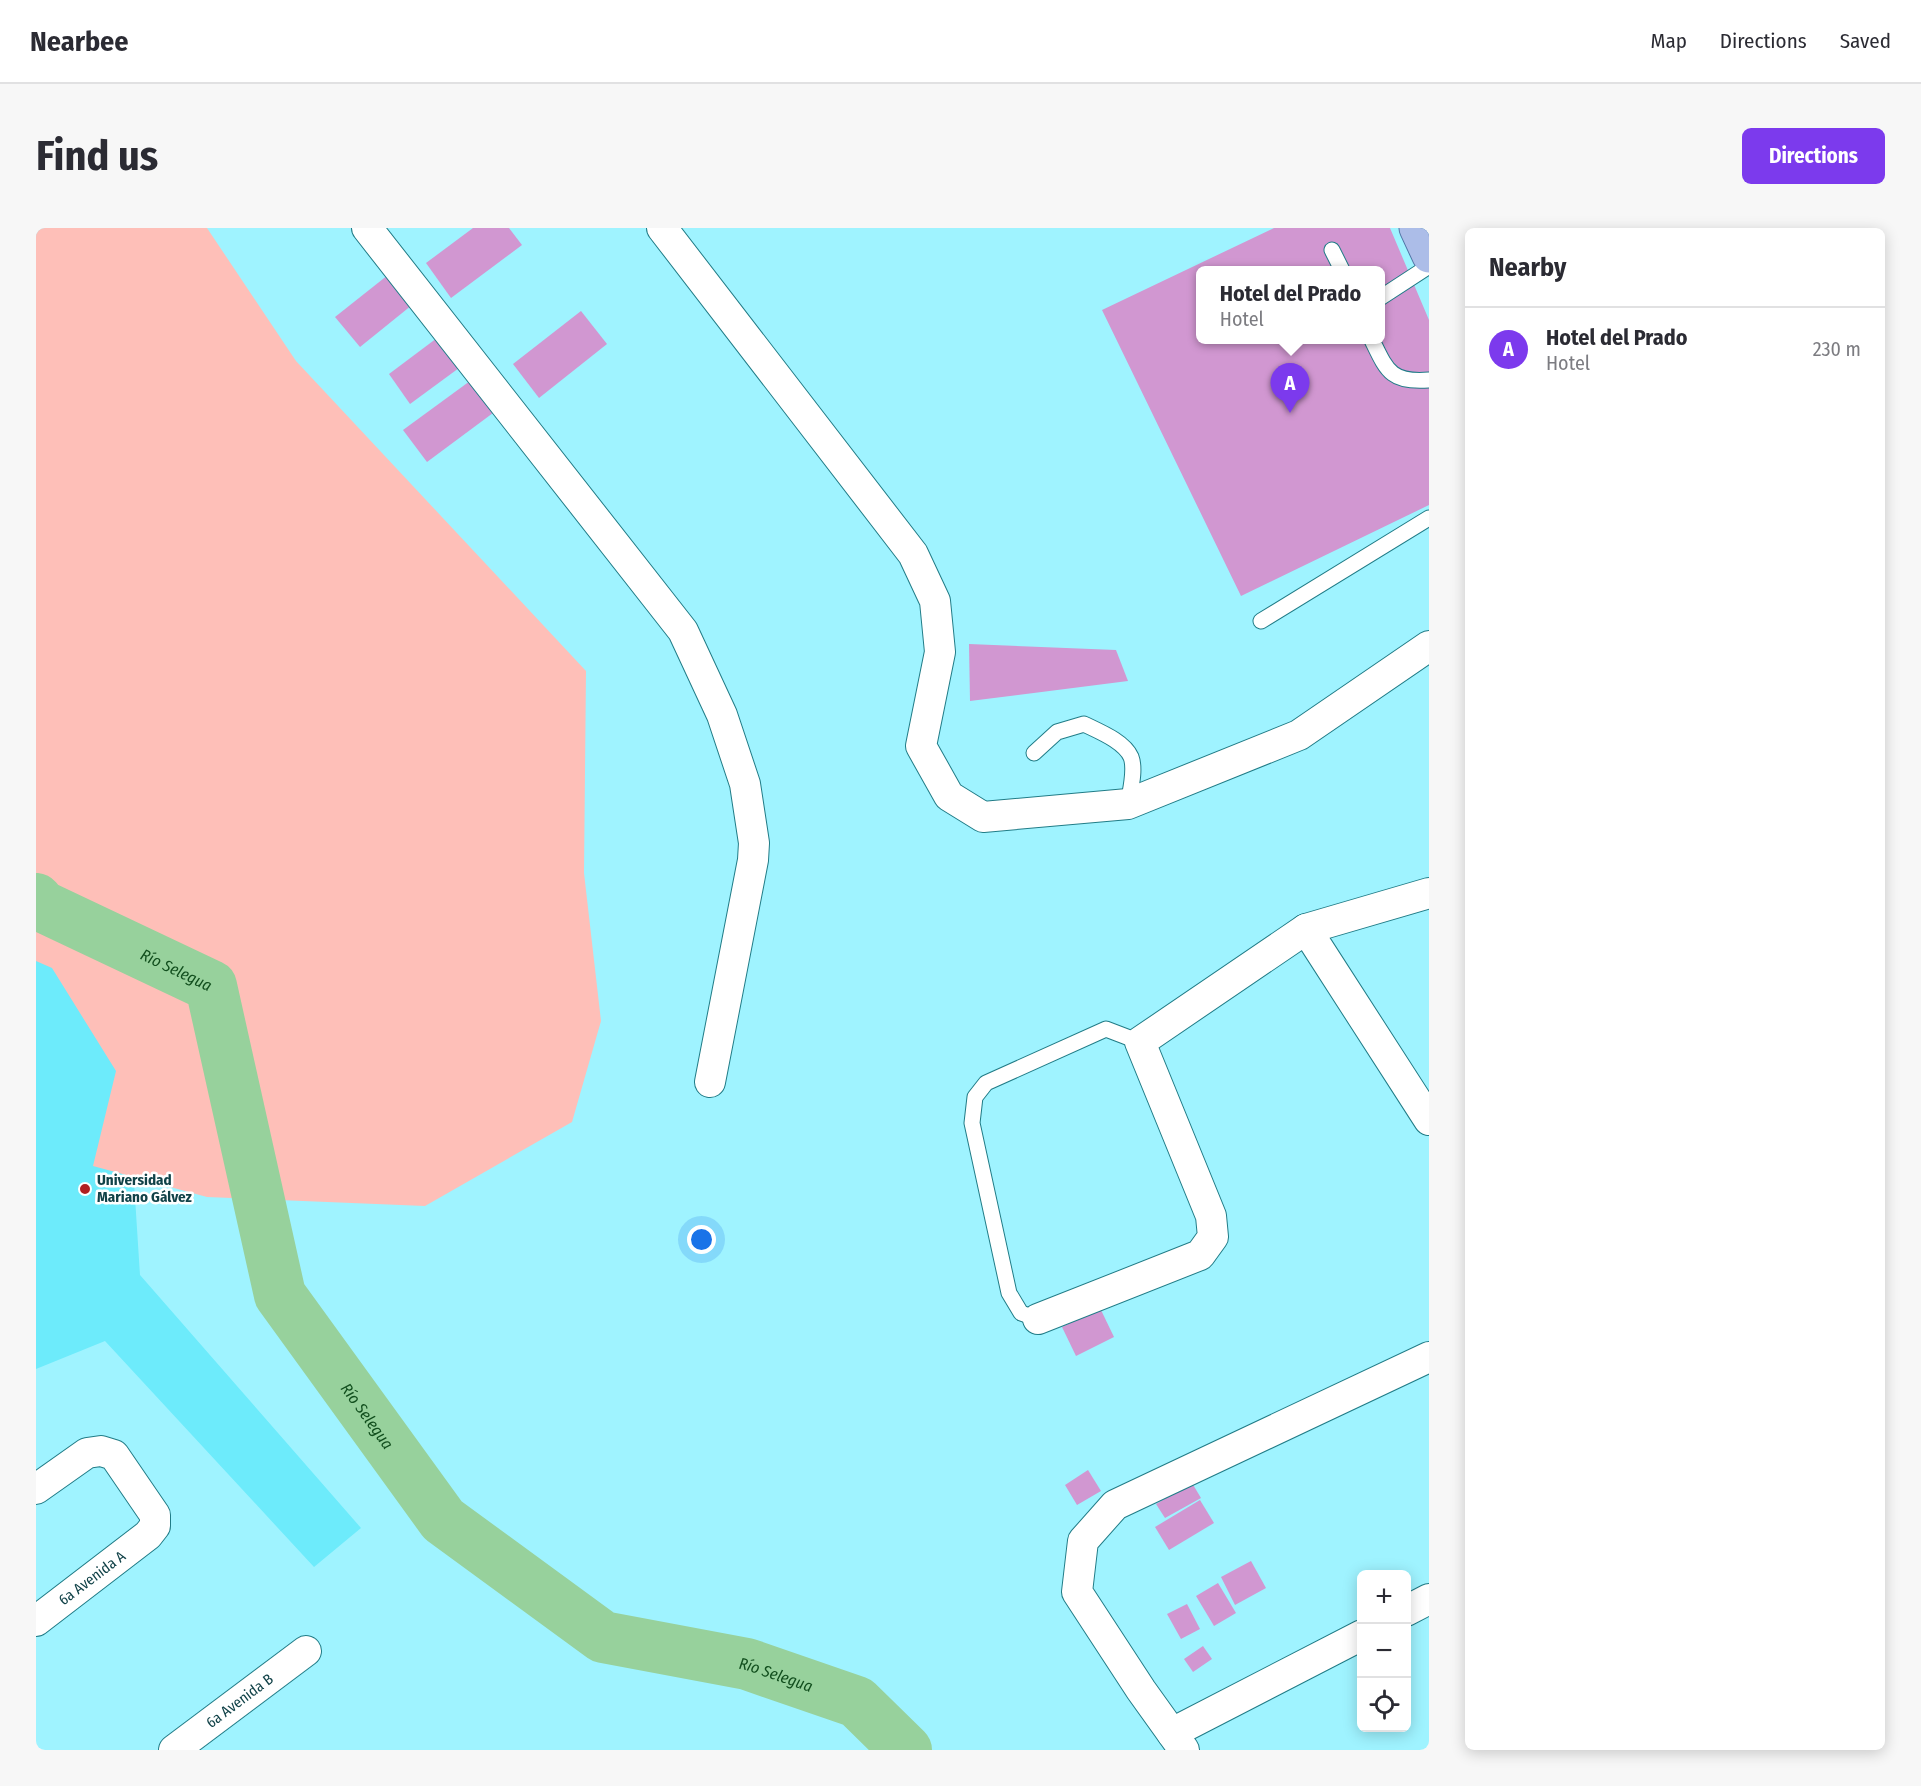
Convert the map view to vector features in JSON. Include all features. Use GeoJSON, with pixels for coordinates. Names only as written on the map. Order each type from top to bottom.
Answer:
{"type":"FeatureCollection","features":[{"type":"Feature","properties":{"kind":"main road"},"geometry":{"type":"LineString","coordinates":[[1416,228],[1429,256]]}},
{"type":"Feature","properties":{"kind":"street"},"geometry":{"type":"LineString","coordinates":[[368,228],[683,631],[722,715],[745,784],[754,843],[753,860],[710,1082]]}},
{"type":"Feature","properties":{"kind":"street"},"geometry":{"type":"LineString","coordinates":[[662,228],[913,554],[935,601],[939,652],[921,746],[949,796],[983,817],[1128,804],[1299,735],[1429,646]]}},
{"type":"Feature","properties":{"kind":"street"},"geometry":{"type":"LineString","coordinates":[[1038,1319],[1200,1255],[1213,1237],[1211,1216],[1140,1042],[1306,929],[1429,893]]}},
{"type":"Feature","properties":{"kind":"street"},"geometry":{"type":"LineString","coordinates":[[1306,929],[1429,1120]]}},
{"type":"Feature","properties":{"kind":"street"},"geometry":{"type":"LineString","coordinates":[[1357,1638],[1178,1742],[1077,1592],[1083,1541],[1115,1505],[1429,1357]]}},
{"type":"Feature","properties":{"kind":"street","name":"6a Avenida A"},"geometry":{"type":"LineString","coordinates":[[36,1489],[87,1453],[101,1451],[114,1455],[155,1515],[155,1526],[148,1535],[36,1621]]}},
{"type":"Feature","properties":{"kind":"street"},"geometry":{"type":"LineString","coordinates":[[1411,1609],[1429,1599]]}},
{"type":"Feature","properties":{"kind":"street","name":"6a Avenida B"},"geometry":{"type":"LineString","coordinates":[[174,1750],[306,1651]]}},
{"type":"Feature","properties":{"kind":"lane"},"geometry":{"type":"LineString","coordinates":[[1332,250],[1340,266]]}},
{"type":"Feature","properties":{"kind":"lane"},"geometry":{"type":"LineString","coordinates":[[1385,295],[1429,266]]}},
{"type":"Feature","properties":{"kind":"lane"},"geometry":{"type":"LineString","coordinates":[[1374,344],[1385,368],[1398,377],[1410,381],[1429,380]]}},
{"type":"Feature","properties":{"kind":"lane"},"geometry":{"type":"LineString","coordinates":[[1261,621],[1429,518]]}},
{"type":"Feature","properties":{"kind":"lane"},"geometry":{"type":"LineString","coordinates":[[1034,753],[1057,732],[1084,724],[1113,738],[1131,756],[1132,774],[1128,804]]}},
{"type":"Feature","properties":{"kind":"lane"},"geometry":{"type":"LineString","coordinates":[[1038,1319],[1021,1313],[1009,1293],[972,1123],[975,1097],[986,1083],[1106,1029],[1140,1042]]}},
{"type":"Feature","properties":{"kind":"shaded area"},"geometry":{"type":"Polygon","coordinates":[[[36,228],[207,228],[296,361],[586,671],[584,873],[601,1021],[572,1122],[425,1206],[207,1197],[93,1166],[116,1071],[52,968],[36,961],[36,228]]]}},
{"type":"Feature","properties":{"kind":"shaded area","name":"Universidad Mariano Gálvez"},"geometry":{"type":"Polygon","coordinates":[[[36,929],[97,982],[129,1104],[140,1275],[361,1528],[314,1567],[105,1341],[36,1369],[36,929]]]}},
{"type":"Feature","properties":{"kind":"building"},"geometry":{"type":"Polygon","coordinates":[[[473,228],[509,228],[522,245],[451,298],[426,263],[473,228]]]}},
{"type":"Feature","properties":{"kind":"building"},"geometry":{"type":"Polygon","coordinates":[[[1274,228],[1390,228],[1429,320],[1429,505],[1241,596],[1102,310],[1274,228]]]}},
{"type":"Feature","properties":{"kind":"building"},"geometry":{"type":"Polygon","coordinates":[[[388,275],[412,305],[360,347],[335,317],[388,275]]]}},
{"type":"Feature","properties":{"kind":"building"},"geometry":{"type":"Polygon","coordinates":[[[581,311],[607,344],[539,398],[513,364],[581,311]]]}},
{"type":"Feature","properties":{"kind":"building"},"geometry":{"type":"Polygon","coordinates":[[[437,338],[459,368],[410,404],[389,374],[437,338]]]}},
{"type":"Feature","properties":{"kind":"building"},"geometry":{"type":"Polygon","coordinates":[[[470,381],[493,413],[427,462],[403,430],[470,381]]]}},
{"type":"Feature","properties":{"kind":"building"},"geometry":{"type":"Polygon","coordinates":[[[969,644],[1116,650],[1128,681],[970,701],[969,644]]]}},
{"type":"Feature","properties":{"kind":"building"},"geometry":{"type":"Polygon","coordinates":[[[1100,1308],[1114,1337],[1076,1356],[1062,1327],[1100,1308]]]}},
{"type":"Feature","properties":{"kind":"building"},"geometry":{"type":"Polygon","coordinates":[[[1088,1470],[1101,1491],[1077,1505],[1065,1485],[1088,1470]]]}},
{"type":"Feature","properties":{"kind":"building"},"geometry":{"type":"Polygon","coordinates":[[[1192,1483],[1201,1498],[1165,1518],[1156,1504],[1192,1483]]]}},
{"type":"Feature","properties":{"kind":"building"},"geometry":{"type":"Polygon","coordinates":[[[1200,1500],[1214,1523],[1169,1550],[1155,1527],[1200,1500]]]}},
{"type":"Feature","properties":{"kind":"building"},"geometry":{"type":"Polygon","coordinates":[[[1251,1561],[1266,1588],[1235,1605],[1221,1577],[1251,1561]]]}},
{"type":"Feature","properties":{"kind":"building"},"geometry":{"type":"Polygon","coordinates":[[[1218,1583],[1236,1613],[1214,1626],[1196,1596],[1218,1583]]]}},
{"type":"Feature","properties":{"kind":"building"},"geometry":{"type":"Polygon","coordinates":[[[1187,1604],[1200,1629],[1181,1639],[1167,1614],[1187,1604]]]}},
{"type":"Feature","properties":{"kind":"building"},"geometry":{"type":"Polygon","coordinates":[[[1203,1646],[1212,1659],[1193,1672],[1184,1659],[1203,1646]]]}},
{"type":"Feature","properties":{"kind":"waterway","name":"Río Selegua"},"geometry":{"type":"LineString","coordinates":[[36,899],[42,906],[211,986],[280,1295],[443,1520],[603,1637],[747,1664],[857,1702],[906,1750]]}},
{"type":"Feature","properties":{"kind":"place","name":"Hotel del Prado"},"geometry":{"type":"Point","coordinates":[1290,413]}},
{"type":"Feature","properties":{"kind":"place","name":"Universidad Mariano Gálvez"},"geometry":{"type":"Point","coordinates":[85,1189]}}]}
